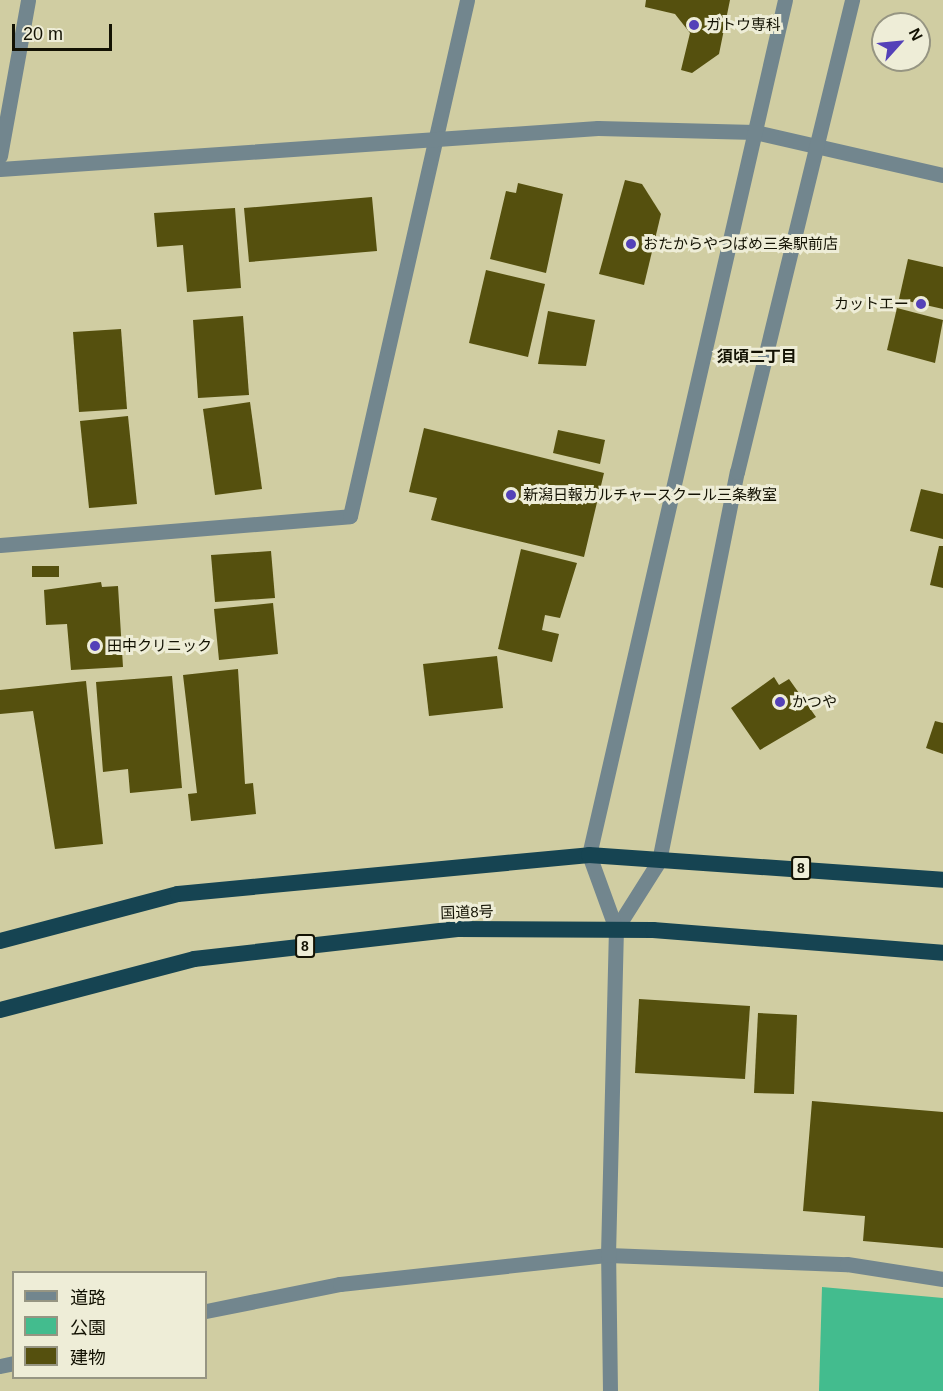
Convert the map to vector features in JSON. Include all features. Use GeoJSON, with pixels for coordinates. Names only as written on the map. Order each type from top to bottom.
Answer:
{"type":"FeatureCollection","features":[{"type":"Feature","properties":{"kind":"highway","name":"8"},"geometry":{"type":"LineString","coordinates":[[0,941],[178,894],[589,855],[943,880]]}},
{"type":"Feature","properties":{"kind":"highway","name":"国道8号"},"geometry":{"type":"LineString","coordinates":[[0,1010],[194,959],[457,929],[616,929],[943,953]]}},
{"type":"Feature","properties":{"kind":"street"},"geometry":{"type":"LineString","coordinates":[[0,156],[28,0]]}},
{"type":"Feature","properties":{"kind":"street"},"geometry":{"type":"LineString","coordinates":[[0,545],[350,516],[433,138],[467,0]]}},
{"type":"Feature","properties":{"kind":"street"},"geometry":{"type":"LineString","coordinates":[[610,1391],[608,1255],[616,929],[589,855],[785,0]]}},
{"type":"Feature","properties":{"kind":"street"},"geometry":{"type":"LineString","coordinates":[[616,929],[659,861],[738,472],[852,0]]}},
{"type":"Feature","properties":{"kind":"street"},"geometry":{"type":"LineString","coordinates":[[0,169],[598,128],[755,132],[819,143],[943,175]]}},
{"type":"Feature","properties":{"kind":"street"},"geometry":{"type":"LineString","coordinates":[[207,1311],[340,1284],[608,1255],[847,1264],[943,1279]]}},
{"type":"Feature","properties":{"kind":"green space"},"geometry":{"type":"Polygon","coordinates":[[[822,1287],[943,1298],[943,1391],[819,1391],[822,1287]]]}},
{"type":"Feature","properties":{"kind":"building"},"geometry":{"type":"Polygon","coordinates":[[[646,0],[730,0],[719,54],[692,73],[681,70],[690,33],[675,14],[645,7],[646,0]]]}},
{"type":"Feature","properties":{"kind":"building","name":"おたからやつばめ三条駅前店"},"geometry":{"type":"Polygon","coordinates":[[[625,180],[642,184],[661,214],[644,285],[599,274],[625,180]]]}},
{"type":"Feature","properties":{"kind":"building"},"geometry":{"type":"Polygon","coordinates":[[[518,183],[563,194],[546,273],[490,259],[506,191],[516,193],[518,183]]]}},
{"type":"Feature","properties":{"kind":"building"},"geometry":{"type":"Polygon","coordinates":[[[372,197],[377,251],[249,262],[244,208],[372,197]]]}},
{"type":"Feature","properties":{"kind":"building"},"geometry":{"type":"Polygon","coordinates":[[[235,208],[241,288],[187,292],[183,245],[157,247],[154,213],[235,208]]]}},
{"type":"Feature","properties":{"kind":"building"},"geometry":{"type":"Polygon","coordinates":[[[908,259],[943,267],[943,309],[899,299],[908,259]]]}},
{"type":"Feature","properties":{"kind":"building"},"geometry":{"type":"Polygon","coordinates":[[[486,270],[545,284],[528,357],[469,343],[486,270]]]}},
{"type":"Feature","properties":{"kind":"building"},"geometry":{"type":"Polygon","coordinates":[[[897,308],[943,320],[935,363],[887,350],[897,308]]]}},
{"type":"Feature","properties":{"kind":"building"},"geometry":{"type":"Polygon","coordinates":[[[548,311],[595,320],[586,366],[538,364],[548,311]]]}},
{"type":"Feature","properties":{"kind":"building"},"geometry":{"type":"Polygon","coordinates":[[[243,316],[249,395],[198,398],[193,320],[243,316]]]}},
{"type":"Feature","properties":{"kind":"building"},"geometry":{"type":"Polygon","coordinates":[[[121,329],[127,409],[79,412],[73,332],[121,329]]]}},
{"type":"Feature","properties":{"kind":"building"},"geometry":{"type":"Polygon","coordinates":[[[250,402],[262,489],[215,495],[203,409],[250,402]]]}},
{"type":"Feature","properties":{"kind":"building"},"geometry":{"type":"Polygon","coordinates":[[[128,416],[137,504],[89,508],[80,421],[128,416]]]}},
{"type":"Feature","properties":{"kind":"building","name":"新潟日報カルチャースクール三条教室"},"geometry":{"type":"Polygon","coordinates":[[[424,428],[604,473],[584,557],[431,520],[437,498],[409,492],[424,428]]]}},
{"type":"Feature","properties":{"kind":"building"},"geometry":{"type":"Polygon","coordinates":[[[558,430],[605,440],[600,464],[553,453],[558,430]]]}},
{"type":"Feature","properties":{"kind":"building"},"geometry":{"type":"Polygon","coordinates":[[[921,489],[943,494],[943,539],[910,531],[921,489]]]}},
{"type":"Feature","properties":{"kind":"building"},"geometry":{"type":"Polygon","coordinates":[[[939,546],[943,546],[943,588],[930,585],[939,546]]]}},
{"type":"Feature","properties":{"kind":"building"},"geometry":{"type":"Polygon","coordinates":[[[521,549],[577,563],[560,618],[545,615],[542,630],[559,634],[552,662],[498,649],[521,549]]]}},
{"type":"Feature","properties":{"kind":"building"},"geometry":{"type":"Polygon","coordinates":[[[271,551],[275,598],[215,602],[211,555],[271,551]]]}},
{"type":"Feature","properties":{"kind":"building"},"geometry":{"type":"Polygon","coordinates":[[[32,566],[59,566],[59,577],[32,577],[32,566]]]}},
{"type":"Feature","properties":{"kind":"building","name":"田中クリニック"},"geometry":{"type":"Polygon","coordinates":[[[101,582],[102,587],[118,586],[123,667],[71,670],[67,624],[46,625],[44,590],[101,582]]]}},
{"type":"Feature","properties":{"kind":"building"},"geometry":{"type":"Polygon","coordinates":[[[273,603],[278,654],[219,660],[214,609],[273,603]]]}},
{"type":"Feature","properties":{"kind":"building"},"geometry":{"type":"Polygon","coordinates":[[[497,656],[503,708],[429,716],[423,664],[497,656]]]}},
{"type":"Feature","properties":{"kind":"building"},"geometry":{"type":"Polygon","coordinates":[[[238,669],[245,784],[253,783],[256,814],[191,821],[188,794],[197,793],[183,675],[238,669]]]}},
{"type":"Feature","properties":{"kind":"building"},"geometry":{"type":"Polygon","coordinates":[[[172,676],[182,788],[130,793],[128,769],[103,772],[96,682],[172,676]]]}},
{"type":"Feature","properties":{"kind":"building"},"geometry":{"type":"Polygon","coordinates":[[[774,677],[779,685],[789,679],[816,717],[760,750],[731,708],[774,677]]]}},
{"type":"Feature","properties":{"kind":"building"},"geometry":{"type":"Polygon","coordinates":[[[86,681],[103,844],[55,849],[33,711],[0,714],[0,690],[86,681]]]}},
{"type":"Feature","properties":{"kind":"building"},"geometry":{"type":"Polygon","coordinates":[[[935,721],[943,723],[943,754],[926,748],[935,721]]]}},
{"type":"Feature","properties":{"kind":"building"},"geometry":{"type":"Polygon","coordinates":[[[639,999],[750,1006],[745,1079],[635,1073],[639,999]]]}},
{"type":"Feature","properties":{"kind":"building"},"geometry":{"type":"Polygon","coordinates":[[[758,1013],[797,1015],[794,1094],[754,1093],[758,1013]]]}},
{"type":"Feature","properties":{"kind":"building"},"geometry":{"type":"Polygon","coordinates":[[[812,1101],[943,1112],[943,1248],[863,1241],[865,1216],[803,1211],[812,1101]]]}},
{"type":"Feature","properties":{"kind":"place","name":"ガトウ専科"},"geometry":{"type":"Point","coordinates":[694,25]}},
{"type":"Feature","properties":{"kind":"place","name":"おたからやつばめ三条駅前店"},"geometry":{"type":"Point","coordinates":[631,244]}},
{"type":"Feature","properties":{"kind":"place","name":"カットエー"},"geometry":{"type":"Point","coordinates":[921,304]}},
{"type":"Feature","properties":{"kind":"place","name":"新潟日報カルチャースクール三条教室"},"geometry":{"type":"Point","coordinates":[511,495]}},
{"type":"Feature","properties":{"kind":"place","name":"田中クリニック"},"geometry":{"type":"Point","coordinates":[95,646]}},
{"type":"Feature","properties":{"kind":"place","name":"かつや"},"geometry":{"type":"Point","coordinates":[780,702]}},
{"type":"Feature","properties":{"kind":"district","name":"須頃二丁目"},"geometry":{"type":"Point","coordinates":[757,357]}}]}
